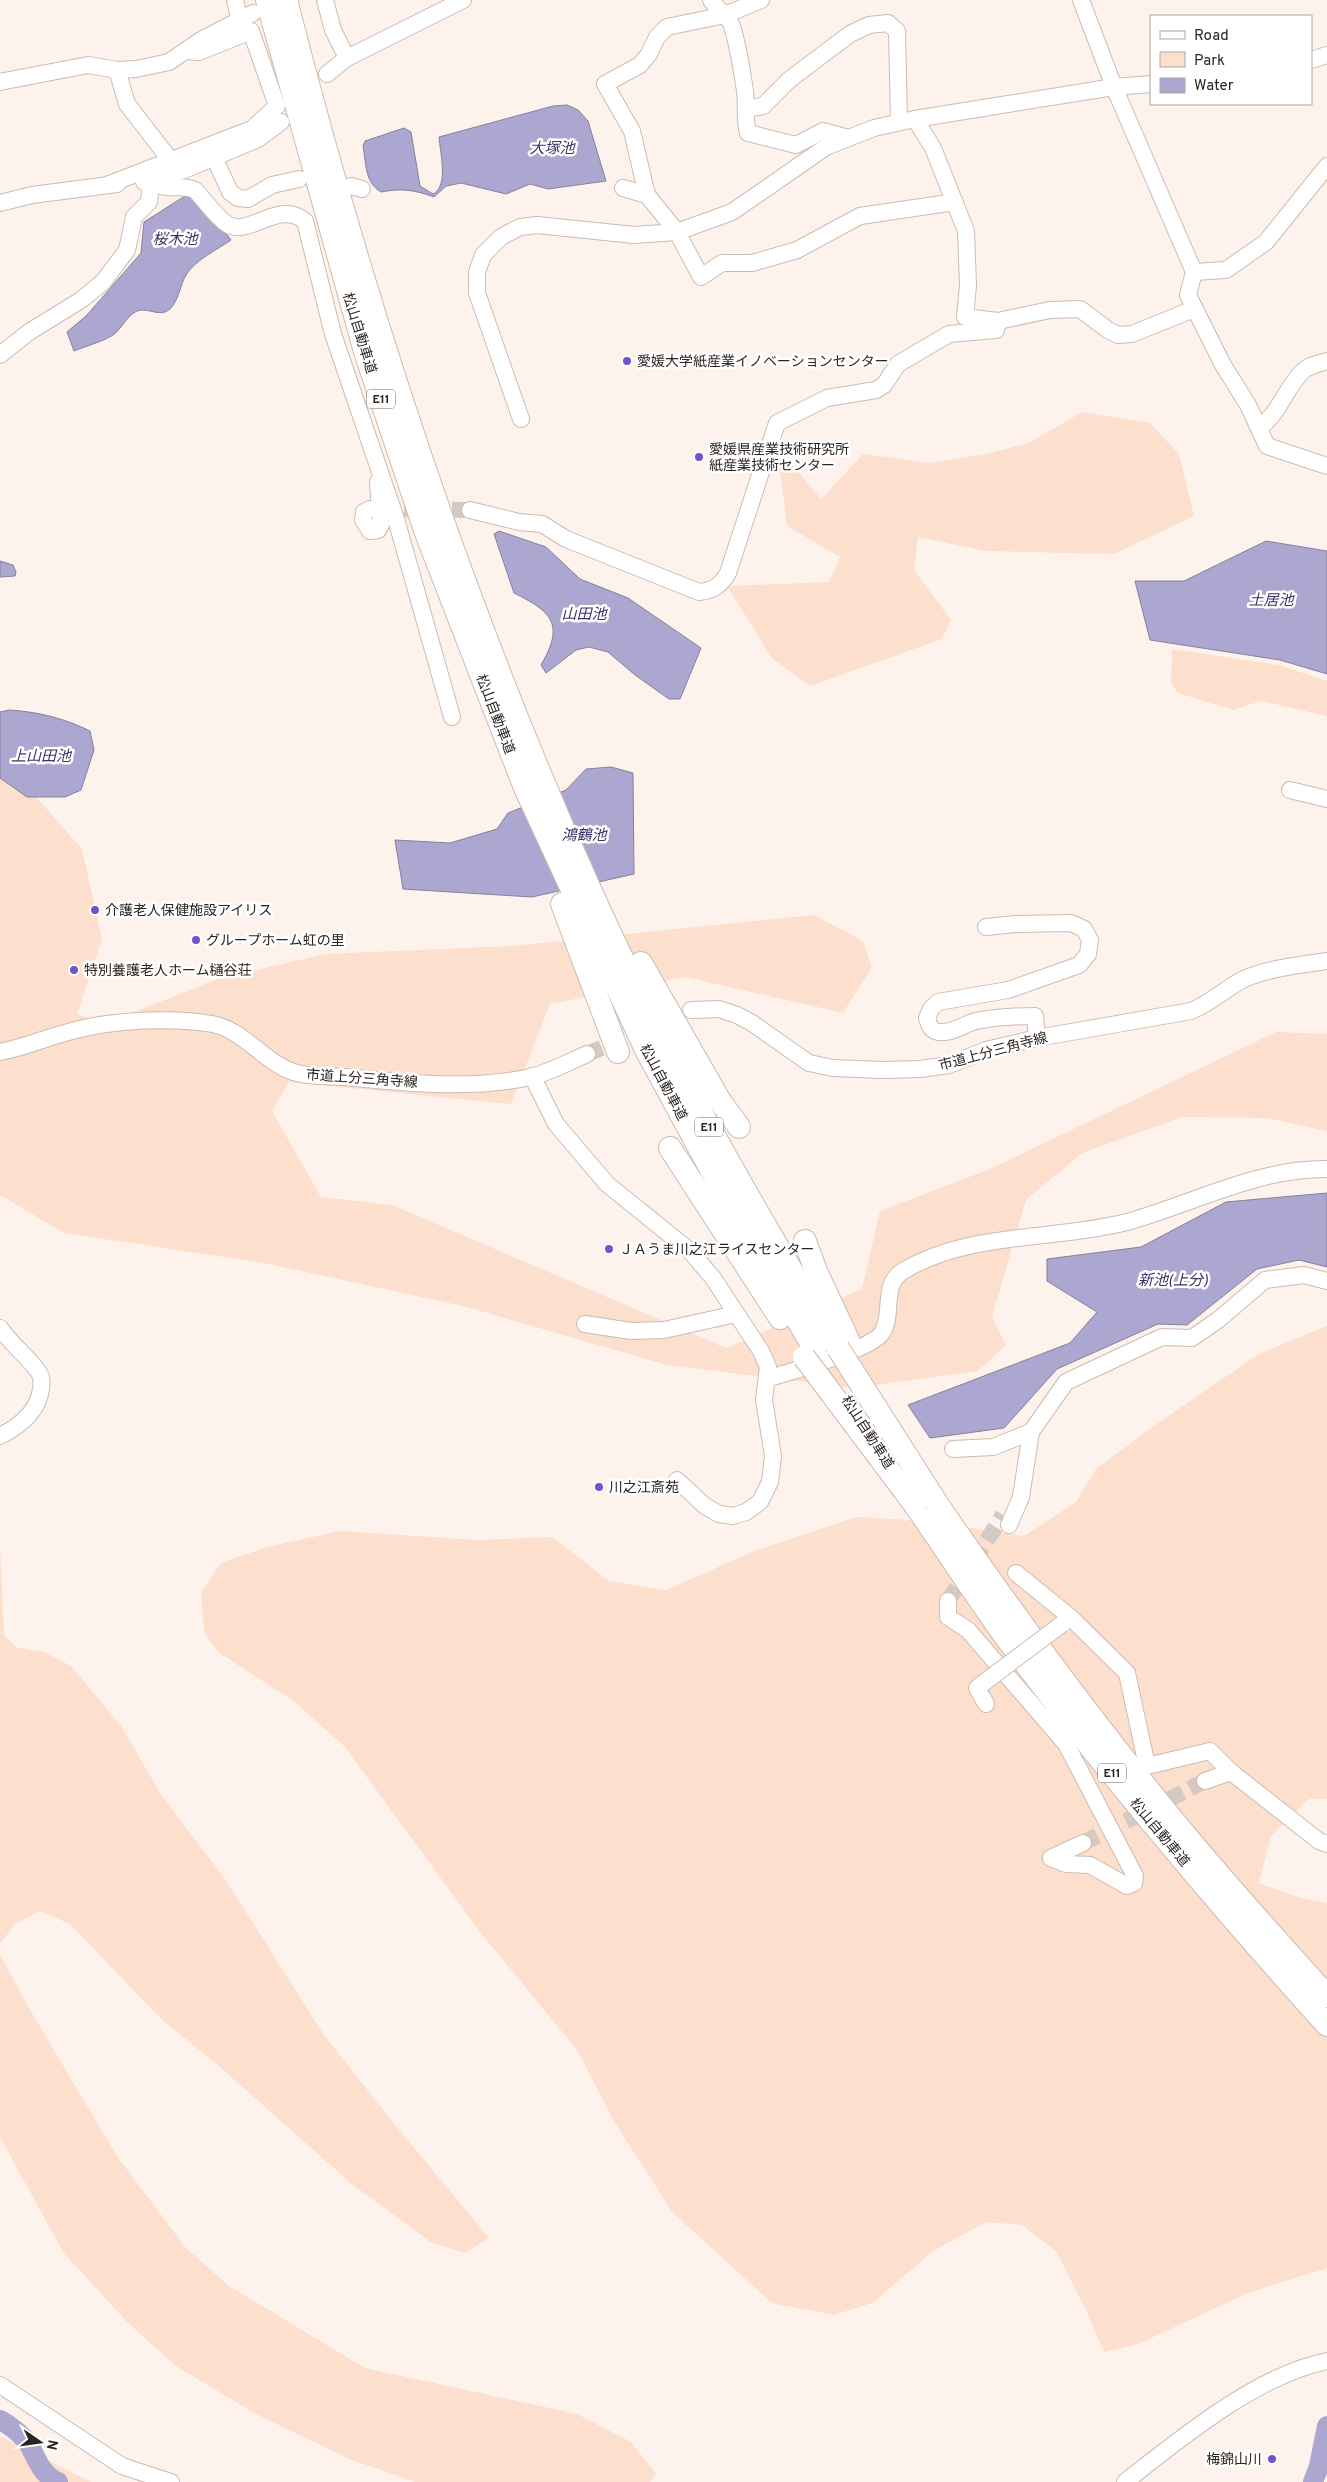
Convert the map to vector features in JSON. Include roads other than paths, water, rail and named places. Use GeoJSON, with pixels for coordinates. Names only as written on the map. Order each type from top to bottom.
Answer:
{"type":"FeatureCollection","features":[{"type":"Feature","properties":{"kind":"highway","name":"松山自動車道"},"geometry":{"type":"LineString","coordinates":[[286,0],[350,233],[410,426],[534,784]]}},
{"type":"Feature","properties":{"kind":"highway"},"geometry":{"type":"LineString","coordinates":[[299,0],[332,138],[350,233]]}},
{"type":"Feature","properties":{"kind":"highway","name":"松山自動車道"},"geometry":{"type":"LineString","coordinates":[[253,11],[426,533],[534,784]]}},
{"type":"Feature","properties":{"kind":"highway"},"geometry":{"type":"LineString","coordinates":[[534,784],[584,900],[618,1052]]}},
{"type":"Feature","properties":{"kind":"highway"},"geometry":{"type":"LineString","coordinates":[[534,784],[584,900],[739,1127]]}},
{"type":"Feature","properties":{"kind":"highway","name":"松山自動車道"},"geometry":{"type":"LineString","coordinates":[[584,900],[752,1206],[843,1345]]}},
{"type":"Feature","properties":{"kind":"highway","name":"松山自動車道"},"geometry":{"type":"LineString","coordinates":[[584,900],[646,1050],[810,1353]]}},
{"type":"Feature","properties":{"kind":"highway"},"geometry":{"type":"LineString","coordinates":[[670,1148],[810,1353],[931,1502]]}},
{"type":"Feature","properties":{"kind":"highway"},"geometry":{"type":"LineString","coordinates":[[805,1242],[843,1345],[931,1502]]}},
{"type":"Feature","properties":{"kind":"highway","name":"松山自動車道"},"geometry":{"type":"LineString","coordinates":[[931,1502],[1152,1794],[1327,1996]]}},
{"type":"Feature","properties":{"kind":"highway","name":"松山自動車道"},"geometry":{"type":"LineString","coordinates":[[931,1502],[1010,1642],[1134,1800],[1253,1943],[1327,2025]]}},
{"type":"Feature","properties":{"kind":"street"},"geometry":{"type":"LineString","coordinates":[[0,82],[88,65],[117,70],[136,69],[169,62],[201,40],[253,11],[235,0]]}},
{"type":"Feature","properties":{"kind":"street"},"geometry":{"type":"LineString","coordinates":[[325,0],[333,30],[347,58]]}},
{"type":"Feature","properties":{"kind":"street"},"geometry":{"type":"LineString","coordinates":[[327,74],[347,58],[463,0]]}},
{"type":"Feature","properties":{"kind":"street"},"geometry":{"type":"LineString","coordinates":[[711,0],[716,8],[732,24],[745,92],[746,109],[744,122],[748,133],[796,145],[823,131],[837,133],[848,138]]}},
{"type":"Feature","properties":{"kind":"street"},"geometry":{"type":"LineString","coordinates":[[761,0],[725,15],[667,27],[657,37],[649,54],[640,65],[605,84],[632,131],[647,196],[677,232],[701,277],[722,263],[752,263],[797,250],[860,216],[955,202]]}},
{"type":"Feature","properties":{"kind":"street"},"geometry":{"type":"LineString","coordinates":[[1082,0],[1114,87],[1194,272],[1188,295],[1223,366],[1248,404],[1267,446],[1327,466]]}},
{"type":"Feature","properties":{"kind":"street"},"geometry":{"type":"LineString","coordinates":[[746,109],[762,106],[789,80],[850,34],[869,25],[888,23],[897,31],[899,122]]}},
{"type":"Feature","properties":{"kind":"street"},"geometry":{"type":"LineString","coordinates":[[107,185],[252,129],[278,106],[251,31],[199,52],[186,51]]}},
{"type":"Feature","properties":{"kind":"street"},"geometry":{"type":"LineString","coordinates":[[1312,60],[1327,56]]}},
{"type":"Feature","properties":{"kind":"street"},"geometry":{"type":"LineString","coordinates":[[117,70],[127,104],[172,161]]}},
{"type":"Feature","properties":{"kind":"street"},"geometry":{"type":"LineString","coordinates":[[520,419],[477,293],[477,272],[483,255],[501,237],[520,227],[537,224],[634,235],[677,232],[732,212],[826,147],[899,122],[1114,87],[1150,84]]}},
{"type":"Feature","properties":{"kind":"street"},"geometry":{"type":"LineString","coordinates":[[916,119],[933,148],[966,230],[968,286],[965,317],[998,321],[1050,310],[1080,309],[1108,330],[1118,335],[1132,334],[1194,309]]}},
{"type":"Feature","properties":{"kind":"street"},"geometry":{"type":"LineString","coordinates":[[0,203],[32,195],[150,181],[258,139],[281,122]]}},
{"type":"Feature","properties":{"kind":"street"},"geometry":{"type":"LineString","coordinates":[[214,157],[230,192],[238,198],[248,199],[272,185],[299,179]]}},
{"type":"Feature","properties":{"kind":"street"},"geometry":{"type":"LineString","coordinates":[[1194,272],[1226,270],[1266,242],[1327,166]]}},
{"type":"Feature","properties":{"kind":"street"},"geometry":{"type":"LineString","coordinates":[[0,355],[29,332],[81,300],[103,282],[127,250],[134,217],[149,202],[150,181]]}},
{"type":"Feature","properties":{"kind":"street"},"geometry":{"type":"LineString","coordinates":[[150,181],[162,188],[190,188],[195,190],[228,224],[237,228],[283,214],[296,214],[305,221],[333,334],[396,519],[452,717]]}},
{"type":"Feature","properties":{"kind":"street"},"geometry":{"type":"LineString","coordinates":[[622,188],[647,196]]}},
{"type":"Feature","properties":{"kind":"street"},"geometry":{"type":"LineString","coordinates":[[470,510],[518,522],[542,524],[566,539],[699,592],[708,592],[723,581],[728,573],[777,423],[827,398],[876,390],[884,385],[898,364],[949,334],[996,330],[998,321]]}},
{"type":"Feature","properties":{"kind":"street"},"geometry":{"type":"LineString","coordinates":[[1259,428],[1269,421],[1302,372],[1310,366],[1327,361]]}},
{"type":"Feature","properties":{"kind":"street"},"geometry":{"type":"LineString","coordinates":[[370,509],[364,512],[363,520],[367,529],[372,531],[378,530],[381,525],[376,457]]}},
{"type":"Feature","properties":{"kind":"street"},"geometry":{"type":"LineString","coordinates":[[1290,790],[1327,799]]}},
{"type":"Feature","properties":{"kind":"street"},"geometry":{"type":"LineString","coordinates":[[986,927],[1015,924],[1071,923],[1084,929],[1090,940],[1088,954],[1078,965],[1008,990],[938,1002],[930,1009],[927,1018],[930,1028],[937,1032],[947,1032],[975,1022],[1009,1016],[1035,1016],[1037,1038]]}},
{"type":"Feature","properties":{"kind":"street","name":"市道上分三角寺線"},"geometry":{"type":"LineString","coordinates":[[692,1010],[719,1009],[737,1015],[752,1022],[809,1063],[833,1068],[883,1070],[930,1068],[949,1065],[986,1050],[1037,1038],[1192,1011],[1207,1004],[1244,980],[1272,971],[1327,961]]}},
{"type":"Feature","properties":{"kind":"street","name":"市道上分三角寺線"},"geometry":{"type":"LineString","coordinates":[[0,1052],[18,1049],[76,1030],[120,1022],[166,1022],[212,1024],[230,1029],[275,1063],[296,1073],[376,1080],[481,1084],[532,1076],[587,1054]]}},
{"type":"Feature","properties":{"kind":"street"},"geometry":{"type":"LineString","coordinates":[[532,1076],[556,1124],[607,1184],[690,1250],[713,1278],[761,1351],[768,1367],[764,1400],[773,1456],[770,1482],[760,1502],[746,1512],[733,1516],[719,1514],[705,1506],[677,1480]]}},
{"type":"Feature","properties":{"kind":"street"},"geometry":{"type":"LineString","coordinates":[[767,1379],[865,1346],[882,1334],[887,1320],[890,1286],[900,1272],[924,1260],[959,1248],[1011,1239],[1084,1231],[1127,1222],[1230,1188],[1288,1172],[1327,1169]]}},
{"type":"Feature","properties":{"kind":"street"},"geometry":{"type":"LineString","coordinates":[[1006,1520],[1021,1497],[1031,1432],[1066,1382],[1162,1337],[1192,1338],[1218,1320],[1265,1280],[1304,1275],[1327,1281]]}},
{"type":"Feature","properties":{"kind":"street"},"geometry":{"type":"LineString","coordinates":[[585,1324],[631,1331],[664,1330],[736,1314]]}},
{"type":"Feature","properties":{"kind":"street"},"geometry":{"type":"LineString","coordinates":[[0,1328],[12,1345],[40,1372],[42,1383],[40,1402],[31,1414],[0,1436]]}},
{"type":"Feature","properties":{"kind":"street"},"geometry":{"type":"LineString","coordinates":[[953,1449],[993,1447],[1031,1432]]}},
{"type":"Feature","properties":{"kind":"street"},"geometry":{"type":"LineString","coordinates":[[1016,1573],[1127,1673],[1147,1766],[1210,1751],[1231,1772],[1319,1841],[1327,1844]]}},
{"type":"Feature","properties":{"kind":"street"},"geometry":{"type":"LineString","coordinates":[[948,1601],[948,1617],[968,1630],[1066,1744],[1135,1876],[1134,1883],[1127,1886],[1090,1865],[1066,1864],[1051,1858],[1083,1843]]}},
{"type":"Feature","properties":{"kind":"street"},"geometry":{"type":"LineString","coordinates":[[986,1704],[977,1688],[1066,1620]]}},
{"type":"Feature","properties":{"kind":"street"},"geometry":{"type":"LineString","coordinates":[[1205,1781],[1231,1772]]}},
{"type":"Feature","properties":{"kind":"street"},"geometry":{"type":"LineString","coordinates":[[1126,2482],[1223,2410],[1263,2385],[1322,2362]]}},
{"type":"Feature","properties":{"kind":"street"},"geometry":{"type":"LineString","coordinates":[[0,2385],[122,2466],[171,2482]]}},
{"type":"Feature","properties":{"kind":"water","name":"大塚池"},"geometry":{"type":"Polygon","coordinates":[[[567,105],[578,110],[588,121],[606,181],[548,189],[530,184],[506,194],[461,183],[446,186],[434,197],[408,190],[381,192],[369,178],[363,146],[365,141],[404,128],[411,132],[420,186],[433,194],[441,184],[442,176],[439,137],[553,106],[567,105]]]}},
{"type":"Feature","properties":{"kind":"water","name":"桜木池"},"geometry":{"type":"Polygon","coordinates":[[[185,196],[195,198],[201,202],[231,240],[190,269],[175,301],[166,312],[137,311],[113,335],[74,351],[67,332],[87,315],[141,253],[144,222],[185,196]]]}},
{"type":"Feature","properties":{"kind":"water","name":"山田池"},"geometry":{"type":"Polygon","coordinates":[[[499,531],[546,547],[580,579],[628,598],[701,648],[680,699],[669,699],[635,675],[608,652],[589,647],[576,650],[546,673],[541,665],[552,639],[553,629],[551,621],[538,606],[514,593],[494,534],[499,531]]]}},
{"type":"Feature","properties":{"kind":"water","name":"土居池"},"geometry":{"type":"Polygon","coordinates":[[[1266,541],[1327,551],[1327,674],[1280,660],[1150,640],[1135,581],[1184,581],[1266,541]]]}},
{"type":"Feature","properties":{"kind":"water"},"geometry":{"type":"Polygon","coordinates":[[[0,561],[13,565],[16,572],[15,576],[0,577],[0,561]]]}},
{"type":"Feature","properties":{"kind":"water","name":"上山田池"},"geometry":{"type":"Polygon","coordinates":[[[10,710],[51,716],[90,731],[94,750],[81,790],[65,797],[27,797],[0,778],[0,712],[10,710]]]}},
{"type":"Feature","properties":{"kind":"water","name":"鴻鶴池"},"geometry":{"type":"Polygon","coordinates":[[[611,767],[633,773],[634,874],[532,897],[403,889],[395,840],[450,843],[497,829],[508,813],[566,790],[586,769],[611,767]]]}},
{"type":"Feature","properties":{"kind":"water","name":"新池(上分)"},"geometry":{"type":"Polygon","coordinates":[[[1327,1193],[1327,1267],[1299,1260],[1257,1269],[1187,1325],[1158,1324],[1057,1369],[1004,1428],[930,1438],[908,1405],[1070,1343],[1097,1312],[1047,1281],[1047,1259],[1141,1247],[1226,1202],[1327,1193]]]}},
{"type":"Feature","properties":{"kind":"waterway"},"geometry":{"type":"LineString","coordinates":[[0,2420],[24,2438],[44,2471],[58,2482]]}},
{"type":"Feature","properties":{"kind":"waterway"},"geometry":{"type":"LineString","coordinates":[[1313,2482],[1319,2466],[1327,2426]]}},
{"type":"Feature","properties":{"kind":"tunnel"},"geometry":{"type":"LineString","coordinates":[[380,509],[470,510]]}},
{"type":"Feature","properties":{"kind":"tunnel"},"geometry":{"type":"LineString","coordinates":[[587,1054],[648,1029]]}},
{"type":"Feature","properties":{"kind":"tunnel"},"geometry":{"type":"LineString","coordinates":[[948,1601],[1003,1515]]}},
{"type":"Feature","properties":{"kind":"tunnel"},"geometry":{"type":"LineString","coordinates":[[1083,1843],[1205,1781]]}},
{"type":"Feature","properties":{"kind":"place","name":"愛媛大学紙産業イノベーションセンター"},"geometry":{"type":"Point","coordinates":[627,361]}},
{"type":"Feature","properties":{"kind":"place","name":"愛媛県産業技術研究所 紙産業技術センター"},"geometry":{"type":"Point","coordinates":[699,457]}},
{"type":"Feature","properties":{"kind":"place","name":"介護老人保健施設アイリス"},"geometry":{"type":"Point","coordinates":[95,910]}},
{"type":"Feature","properties":{"kind":"place","name":"グループホーム虹の里"},"geometry":{"type":"Point","coordinates":[196,940]}},
{"type":"Feature","properties":{"kind":"place","name":"特別養護老人ホーム樋谷荘"},"geometry":{"type":"Point","coordinates":[74,970]}},
{"type":"Feature","properties":{"kind":"place","name":"ＪＡうま川之江ライスセンター"},"geometry":{"type":"Point","coordinates":[609,1249]}},
{"type":"Feature","properties":{"kind":"place","name":"川之江斎苑"},"geometry":{"type":"Point","coordinates":[599,1487]}},
{"type":"Feature","properties":{"kind":"place","name":"梅錦山川"},"geometry":{"type":"Point","coordinates":[1272,2459]}}]}
